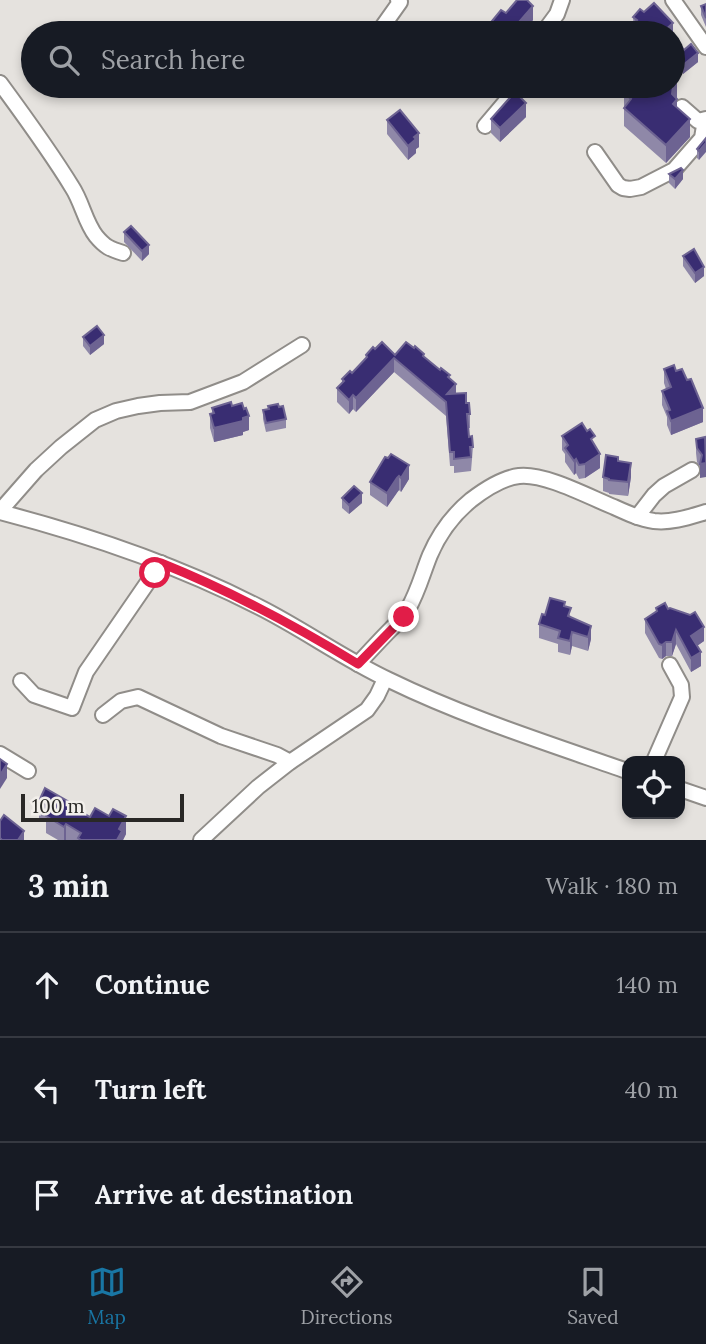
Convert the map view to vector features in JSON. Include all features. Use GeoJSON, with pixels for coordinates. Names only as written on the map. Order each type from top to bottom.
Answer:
{"type":"FeatureCollection","features":[{"type":"Feature","properties":{"kind":"street"},"geometry":{"type":"LineString","coordinates":[[387,21],[400,2],[398,0]]}},
{"type":"Feature","properties":{"kind":"street"},"geometry":{"type":"LineString","coordinates":[[552,21],[562,0]]}},
{"type":"Feature","properties":{"kind":"street"},"geometry":{"type":"LineString","coordinates":[[673,0],[706,47]]}},
{"type":"Feature","properties":{"kind":"street"},"geometry":{"type":"LineString","coordinates":[[0,83],[43,141],[72,187],[94,234],[107,248],[123,253]]}},
{"type":"Feature","properties":{"kind":"street"},"geometry":{"type":"LineString","coordinates":[[485,126],[508,98]]}},
{"type":"Feature","properties":{"kind":"street"},"geometry":{"type":"LineString","coordinates":[[595,152],[618,185],[623,188],[641,187],[674,170],[702,138],[706,119],[698,121],[682,107]]}},
{"type":"Feature","properties":{"kind":"street"},"geometry":{"type":"LineString","coordinates":[[302,345],[243,382],[190,402],[160,402],[138,406],[95,420],[45,462],[0,511],[73,532],[209,582],[259,607],[385,679],[474,716],[622,769]]}},
{"type":"Feature","properties":{"kind":"street"},"geometry":{"type":"LineString","coordinates":[[637,517],[664,486],[692,470]]}},
{"type":"Feature","properties":{"kind":"street"},"geometry":{"type":"LineString","coordinates":[[358,664],[404,617],[431,553],[445,529],[472,499],[488,488],[516,477],[528,476],[567,487],[637,517],[667,522],[706,512]]}},
{"type":"Feature","properties":{"kind":"street"},"geometry":{"type":"LineString","coordinates":[[20,681],[34,695],[72,708],[86,672],[161,563]]}},
{"type":"Feature","properties":{"kind":"street"},"geometry":{"type":"LineString","coordinates":[[656,756],[682,697],[681,685],[670,665]]}},
{"type":"Feature","properties":{"kind":"street"},"geometry":{"type":"LineString","coordinates":[[201,840],[258,787],[367,710],[385,679]]}},
{"type":"Feature","properties":{"kind":"street"},"geometry":{"type":"LineString","coordinates":[[103,715],[121,701],[138,697],[221,736],[290,762]]}},
{"type":"Feature","properties":{"kind":"street"},"geometry":{"type":"LineString","coordinates":[[0,754],[28,771]]}},
{"type":"Feature","properties":{"kind":"street"},"geometry":{"type":"LineString","coordinates":[[685,791],[706,798]]}},
{"type":"Feature","properties":{"kind":"building"},"geometry":{"type":"Polygon","coordinates":[[[517,0],[527,0],[533,6],[520,21],[492,21],[501,10],[506,13],[517,0]]]}},
{"type":"Feature","properties":{"kind":"building"},"geometry":{"type":"Polygon","coordinates":[[[654,3],[671,21],[636,21],[633,17],[640,9],[644,12],[654,3]]]}},
{"type":"Feature","properties":{"kind":"building"},"geometry":{"type":"Polygon","coordinates":[[[706,4],[706,18],[701,6],[706,4]]]}},
{"type":"Feature","properties":{"kind":"building"},"geometry":{"type":"Polygon","coordinates":[[[691,44],[698,53],[685,63],[685,49],[691,44]]]}},
{"type":"Feature","properties":{"kind":"building"},"geometry":{"type":"Polygon","coordinates":[[[510,98],[521,98],[526,103],[500,128],[491,119],[510,98]]]}},
{"type":"Feature","properties":{"kind":"building"},"geometry":{"type":"Polygon","coordinates":[[[676,98],[673,104],[690,119],[666,145],[624,108],[631,99],[676,98]]]}},
{"type":"Feature","properties":{"kind":"building"},"geometry":{"type":"Polygon","coordinates":[[[400,110],[419,133],[408,146],[387,120],[400,110]]]}},
{"type":"Feature","properties":{"kind":"building"},"geometry":{"type":"Polygon","coordinates":[[[706,138],[706,143],[699,151],[697,149],[706,138]]]}},
{"type":"Feature","properties":{"kind":"building"},"geometry":{"type":"Polygon","coordinates":[[[681,168],[683,170],[675,179],[669,174],[681,168]]]}},
{"type":"Feature","properties":{"kind":"building"},"geometry":{"type":"Polygon","coordinates":[[[131,226],[149,245],[142,251],[124,232],[131,226]]]}},
{"type":"Feature","properties":{"kind":"building"},"geometry":{"type":"Polygon","coordinates":[[[694,249],[704,267],[695,273],[683,256],[694,249]]]}},
{"type":"Feature","properties":{"kind":"building"},"geometry":{"type":"Polygon","coordinates":[[[97,326],[104,335],[90,346],[83,337],[97,326]]]}},
{"type":"Feature","properties":{"kind":"building"},"geometry":{"type":"Polygon","coordinates":[[[382,342],[395,355],[406,342],[414,348],[415,346],[423,356],[450,375],[448,377],[456,384],[447,394],[466,393],[470,414],[467,414],[469,437],[472,436],[473,447],[470,447],[471,457],[454,459],[454,452],[450,452],[446,402],[394,358],[356,398],[353,395],[349,400],[337,388],[344,381],[342,379],[350,371],[352,373],[373,347],[375,349],[382,342]]]}},
{"type":"Feature","properties":{"kind":"building"},"geometry":{"type":"Polygon","coordinates":[[[674,365],[676,371],[682,369],[687,380],[691,379],[703,408],[671,421],[667,411],[670,410],[662,391],[671,387],[664,369],[674,365]]]}},
{"type":"Feature","properties":{"kind":"building"},"geometry":{"type":"Polygon","coordinates":[[[231,402],[232,406],[242,403],[249,416],[243,418],[243,421],[214,428],[210,414],[214,413],[212,408],[231,402]]]}},
{"type":"Feature","properties":{"kind":"building"},"geometry":{"type":"Polygon","coordinates":[[[278,404],[279,407],[283,406],[286,419],[266,423],[263,410],[278,404]]]}},
{"type":"Feature","properties":{"kind":"building"},"geometry":{"type":"Polygon","coordinates":[[[582,423],[587,431],[590,429],[595,436],[591,439],[600,454],[579,465],[565,448],[568,445],[562,436],[582,423]]]}},
{"type":"Feature","properties":{"kind":"building"},"geometry":{"type":"Polygon","coordinates":[[[705,437],[706,463],[700,464],[702,455],[697,448],[696,439],[705,437]]]}},
{"type":"Feature","properties":{"kind":"building"},"geometry":{"type":"Polygon","coordinates":[[[391,454],[409,465],[387,493],[370,482],[385,457],[388,458],[391,454]]]}},
{"type":"Feature","properties":{"kind":"building"},"geometry":{"type":"Polygon","coordinates":[[[606,455],[631,463],[628,482],[603,477],[606,455]]]}},
{"type":"Feature","properties":{"kind":"building"},"geometry":{"type":"Polygon","coordinates":[[[354,486],[362,493],[349,505],[342,498],[354,486]]]}},
{"type":"Feature","properties":{"kind":"building"},"geometry":{"type":"Polygon","coordinates":[[[550,598],[565,602],[564,606],[571,608],[568,616],[591,626],[588,637],[572,632],[570,641],[558,638],[560,631],[539,624],[550,598]]]}},
{"type":"Feature","properties":{"kind":"building"},"geometry":{"type":"Polygon","coordinates":[[[665,603],[668,609],[690,615],[695,612],[704,627],[691,636],[701,652],[691,658],[676,630],[672,642],[659,644],[645,619],[665,603]]]}},
{"type":"Feature","properties":{"kind":"building"},"geometry":{"type":"Polygon","coordinates":[[[0,759],[7,764],[0,775],[0,759]]]}},
{"type":"Feature","properties":{"kind":"building"},"geometry":{"type":"Polygon","coordinates":[[[45,788],[90,817],[95,808],[109,816],[113,809],[126,816],[117,840],[81,840],[78,838],[81,833],[46,816],[51,807],[39,801],[45,788]]]}},
{"type":"Feature","properties":{"kind":"building"},"geometry":{"type":"Polygon","coordinates":[[[4,815],[24,831],[18,840],[0,838],[0,821],[4,815]]]}},
{"type":"Feature","properties":{"kind":"route"},"geometry":{"type":"LineString","coordinates":[[155,573],[161,563],[209,582],[287,622],[358,664],[404,617]]}}]}
